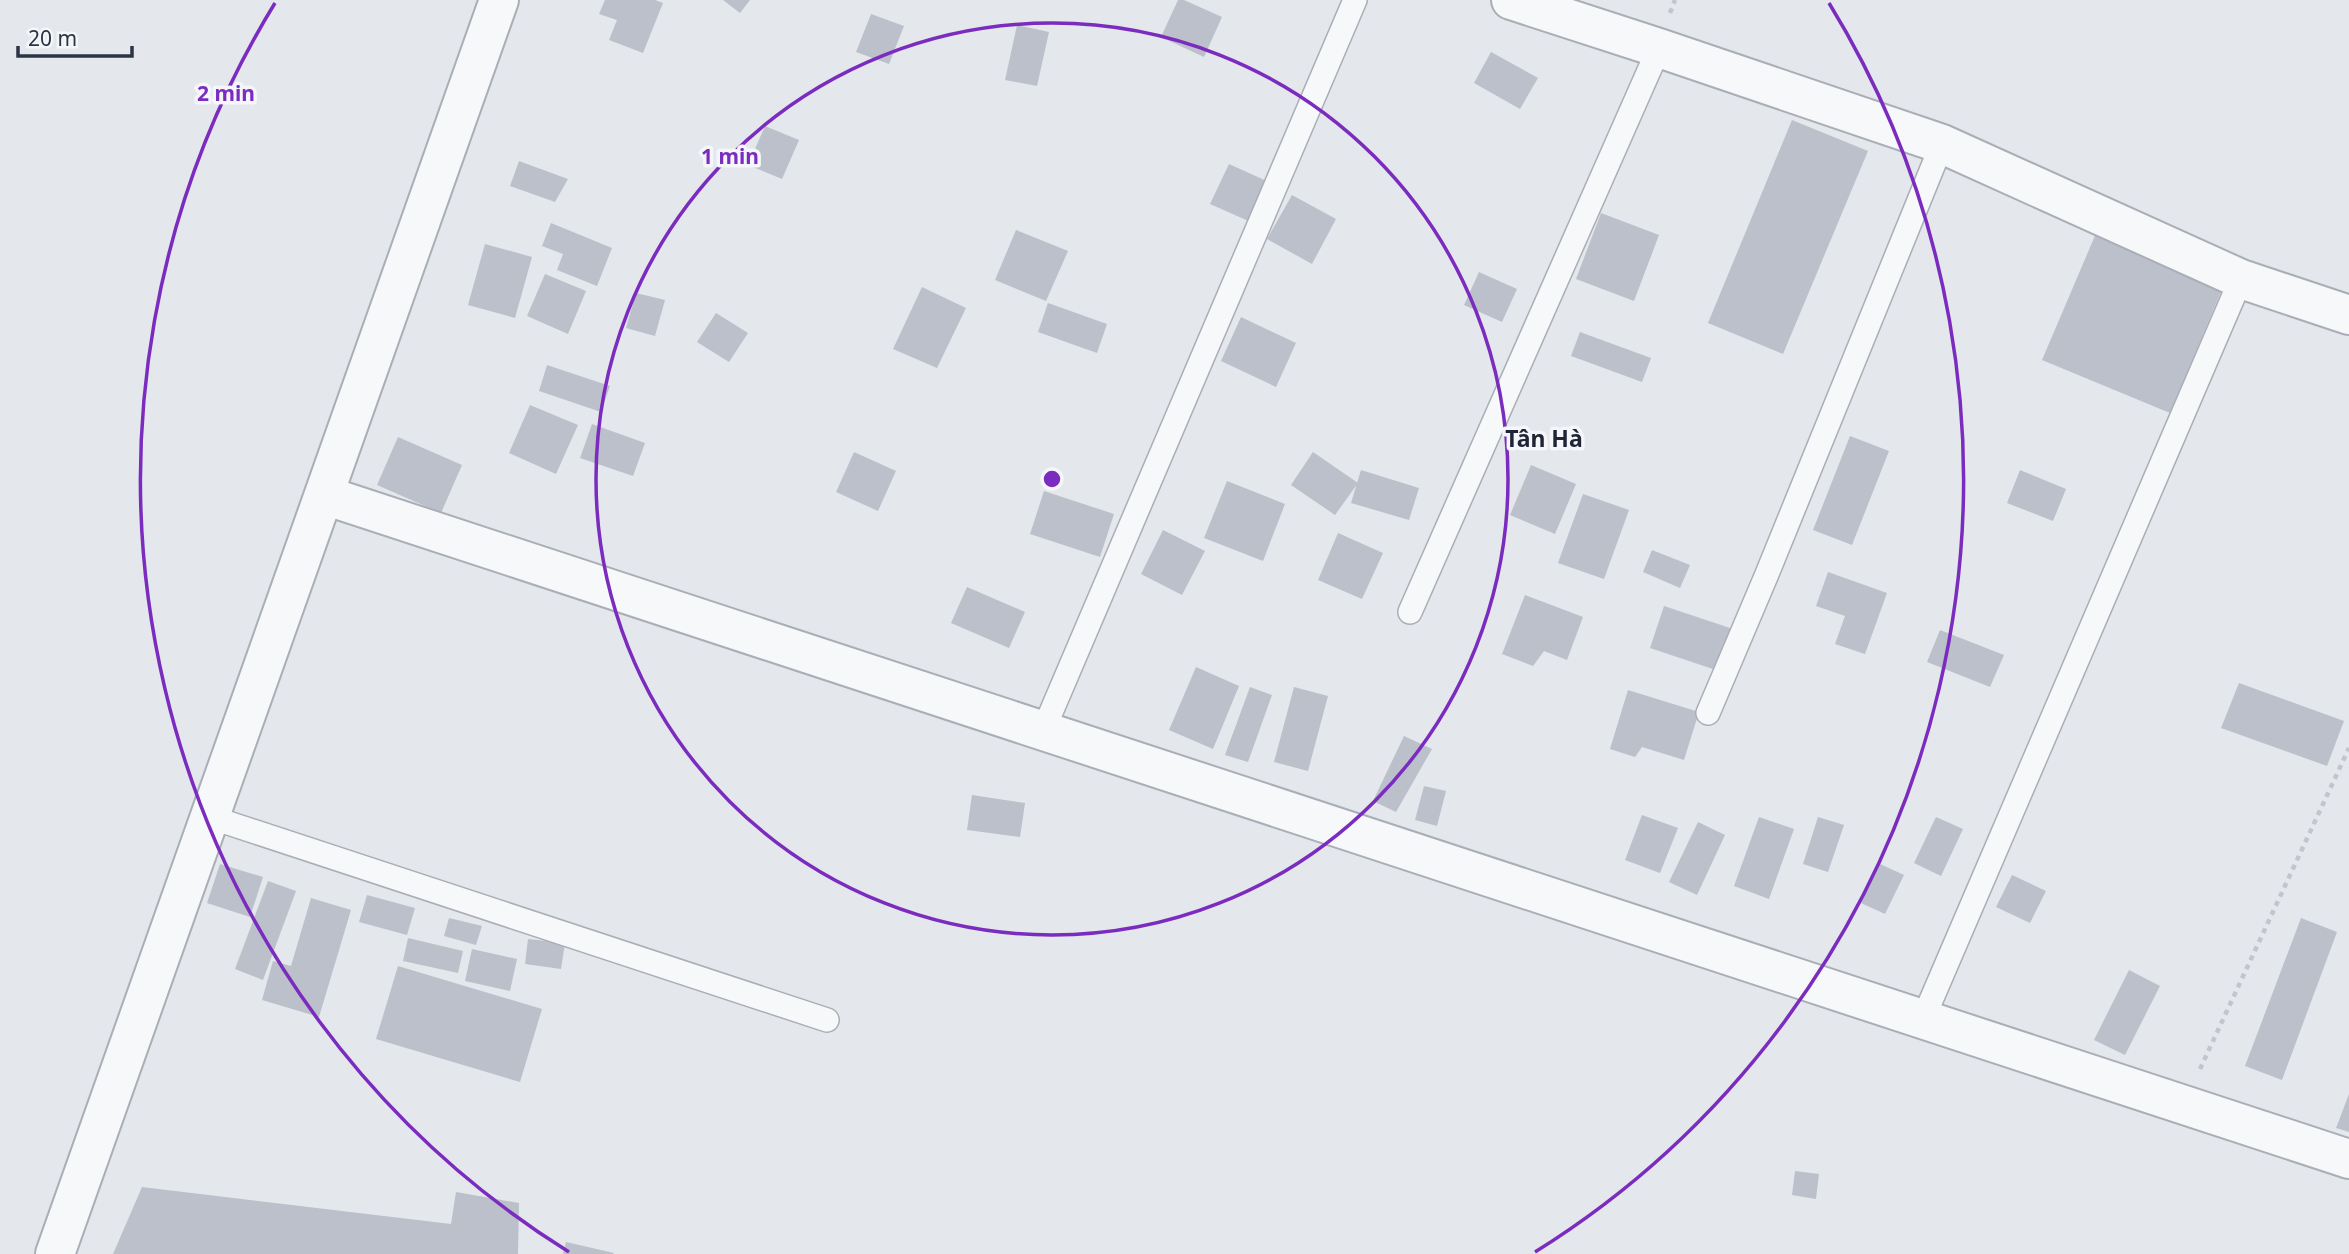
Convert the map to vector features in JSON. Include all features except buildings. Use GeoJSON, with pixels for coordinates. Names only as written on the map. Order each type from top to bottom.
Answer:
{"type":"FeatureCollection","features":[{"type":"Feature","properties":{"kind":"street"},"geometry":{"type":"LineString","coordinates":[[55,1254],[499,0]]}},
{"type":"Feature","properties":{"kind":"street"},"geometry":{"type":"LineString","coordinates":[[1511,0],[1942,144],[2241,279],[2349,315]]}},
{"type":"Feature","properties":{"kind":"street"},"geometry":{"type":"LineString","coordinates":[[324,495],[2349,1159]]}},
{"type":"Feature","properties":{"kind":"lane"},"geometry":{"type":"LineString","coordinates":[[1043,731],[1355,0]]}},
{"type":"Feature","properties":{"kind":"lane"},"geometry":{"type":"LineString","coordinates":[[1410,612],[1659,48]]}},
{"type":"Feature","properties":{"kind":"lane"},"geometry":{"type":"LineString","coordinates":[[1708,713],[1942,144]]}},
{"type":"Feature","properties":{"kind":"lane"},"geometry":{"type":"LineString","coordinates":[[1923,1019],[2241,279]]}},
{"type":"Feature","properties":{"kind":"lane"},"geometry":{"type":"LineString","coordinates":[[210,817],[827,1020]]}},
{"type":"Feature","properties":{"kind":"path"},"geometry":{"type":"LineString","coordinates":[[2183,1105],[2349,748]]}},
{"type":"Feature","properties":{"kind":"district","name":"Tân Hà"},"geometry":{"type":"Point","coordinates":[1544,439]}}]}
